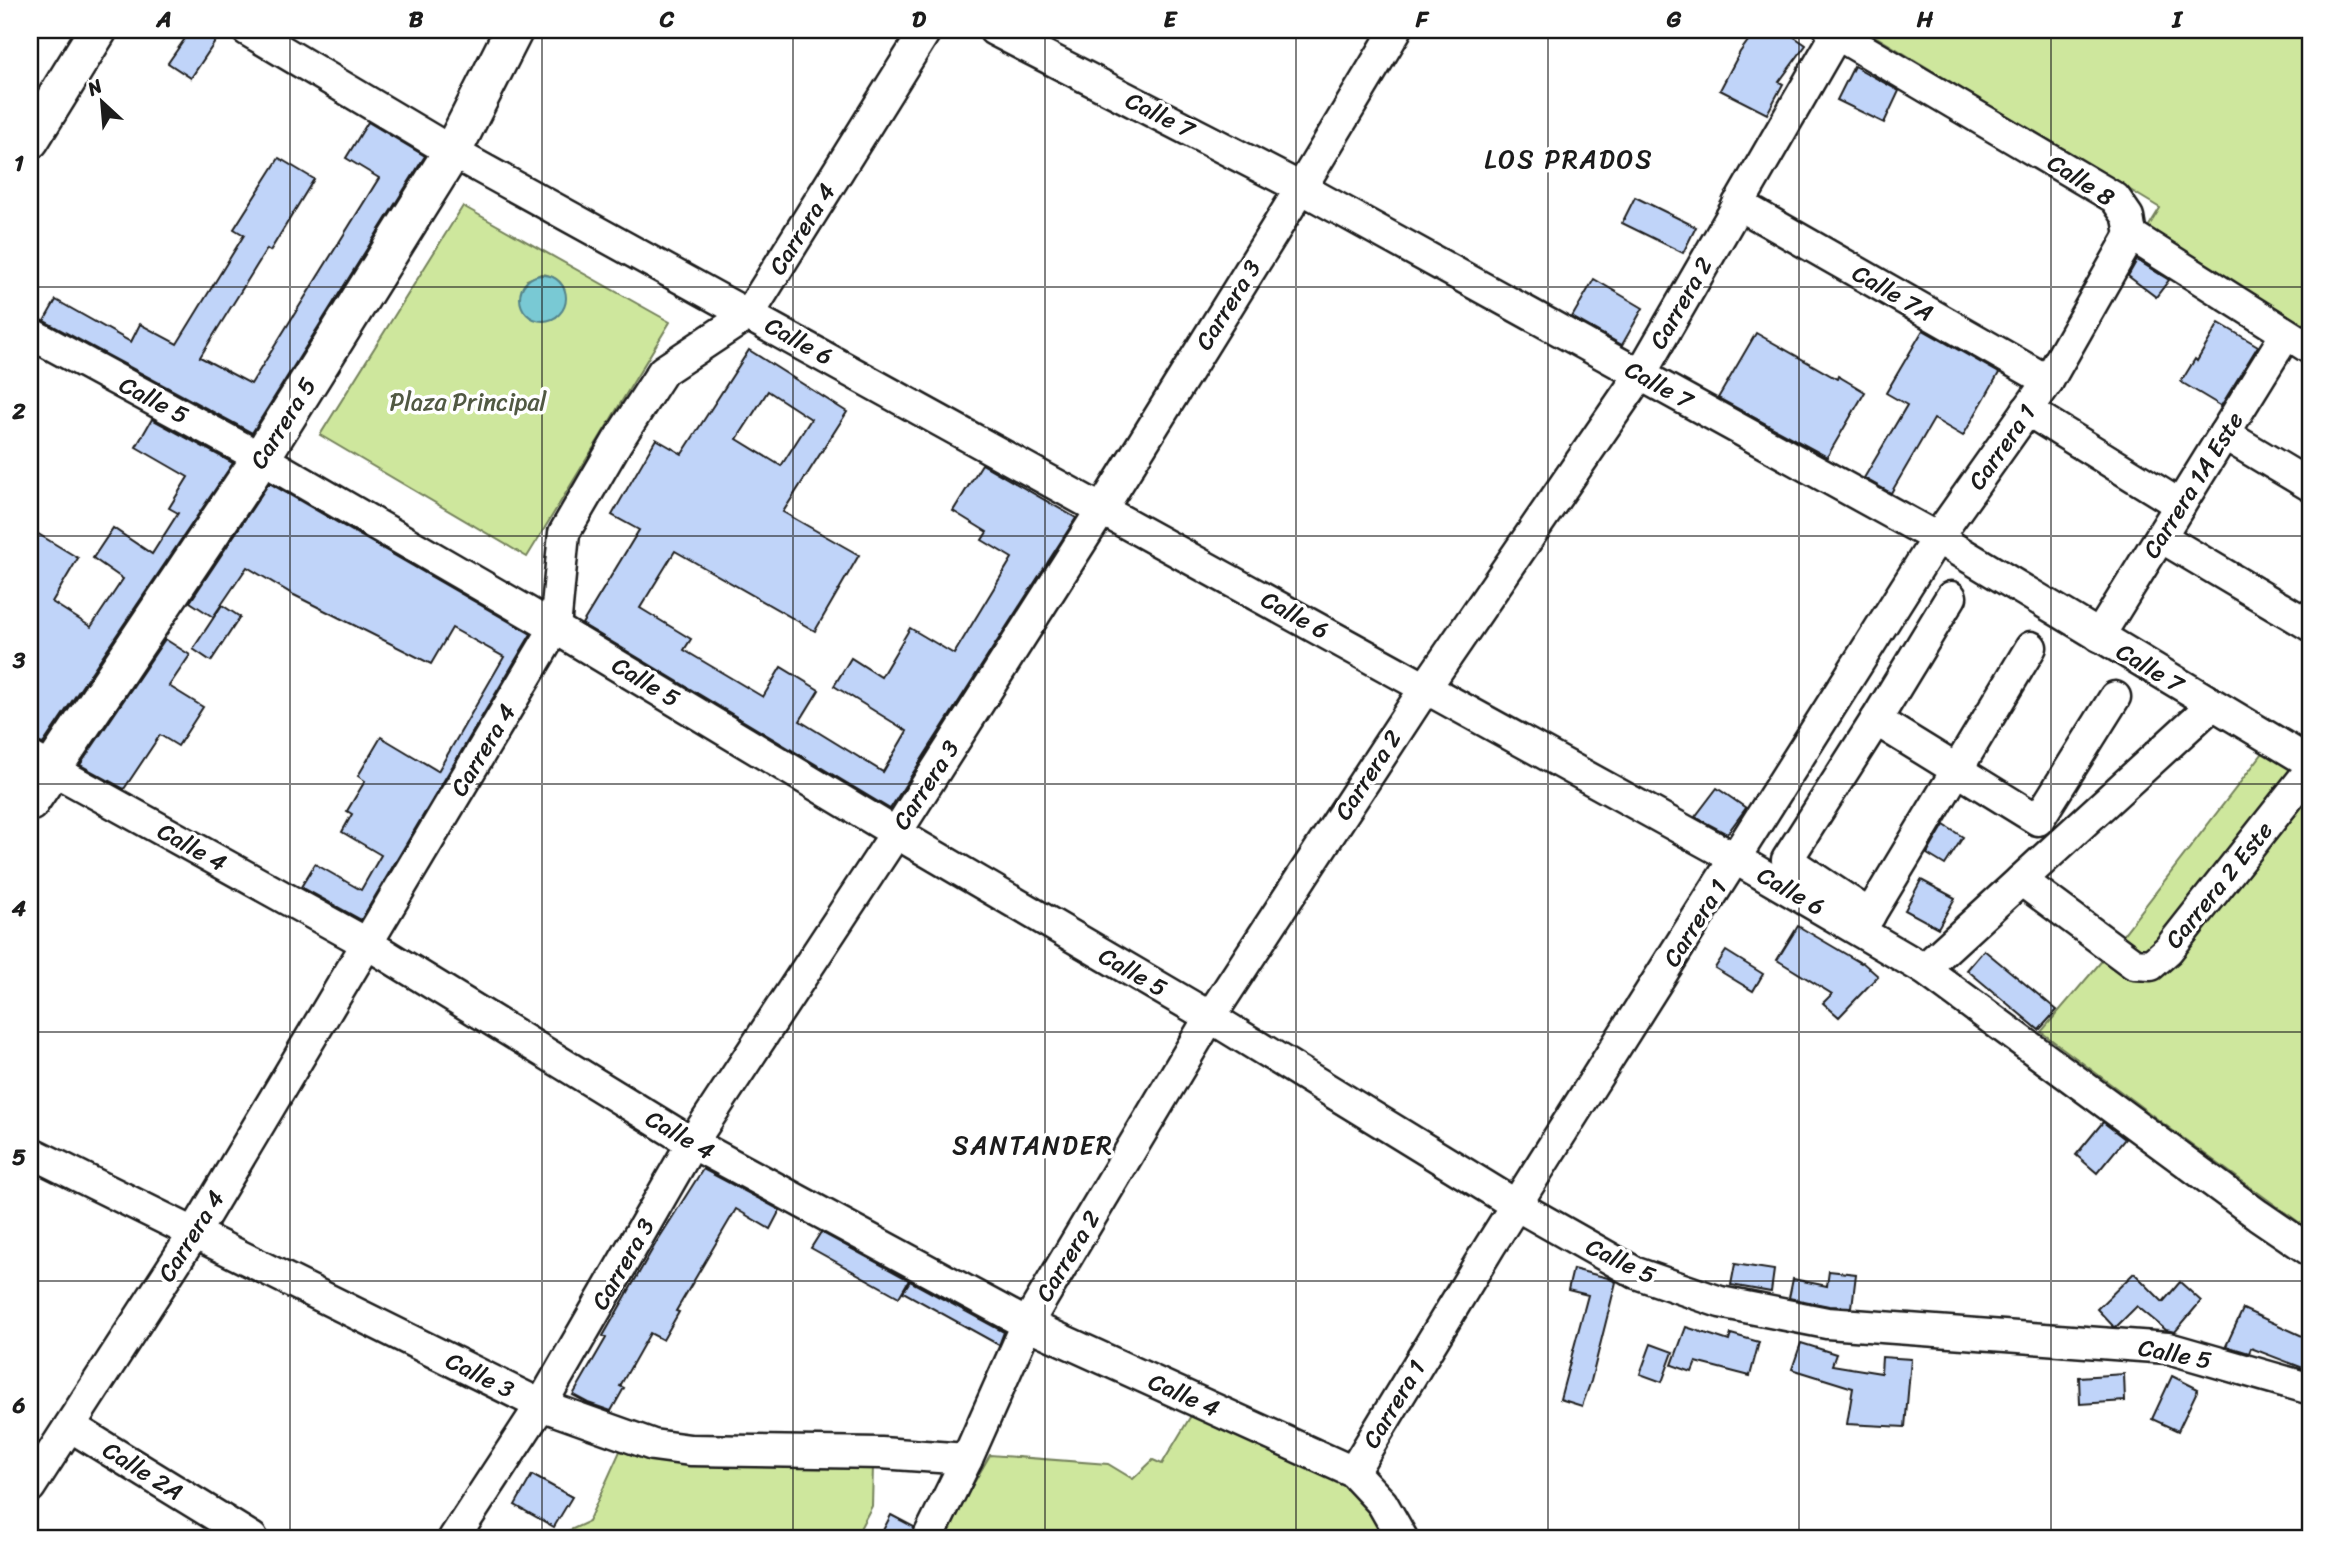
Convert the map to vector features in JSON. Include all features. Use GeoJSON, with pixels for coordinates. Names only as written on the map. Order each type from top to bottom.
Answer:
{"type":"FeatureCollection","features":[{"type":"Feature","properties":{"kind":"street"},"geometry":{"type":"LineString","coordinates":[[30,140],[98,30]]}},
{"type":"Feature","properties":{"kind":"street","name":"Calle 6"},"geometry":{"type":"LineString","coordinates":[[247,30],[452,152],[1737,859],[1865,923],[1924,970],[2311,1251]]}},
{"type":"Feature","properties":{"kind":"street","name":"Carrera 5"},"geometry":{"type":"LineString","coordinates":[[30,802],[41,763],[261,458],[452,152],[514,30]]}},
{"type":"Feature","properties":{"kind":"street","name":"Carrera 4"},"geometry":{"type":"LineString","coordinates":[[30,1487],[195,1232],[555,628],[564,533],[617,442],[663,371],[749,314],[926,30]]}},
{"type":"Feature","properties":{"kind":"street","name":"Calle 7"},"geometry":{"type":"LineString","coordinates":[[994,30],[1301,188],[1937,538],[2311,763]]}},
{"type":"Feature","properties":{"kind":"street","name":"Carrera 3"},"geometry":{"type":"LineString","coordinates":[[454,1538],[541,1405],[692,1143],[896,833],[1102,509],[1396,30]]}},
{"type":"Feature","properties":{"kind":"street","name":"Carrera 2"},"geometry":{"type":"LineString","coordinates":[[928,1538],[967,1459],[1027,1324],[1210,1017],[1426,687],[1640,375],[1835,31]]}},
{"type":"Feature","properties":{"kind":"street","name":"Calle 8"},"geometry":{"type":"LineString","coordinates":[[1835,31],[2115,198],[2129,217],[2131,235],[2299,341]]}},
{"type":"Feature","properties":{"kind":"street","name":"Calle 7A"},"geometry":{"type":"LineString","coordinates":[[1738,204],[2048,381]]}},
{"type":"Feature","properties":{"kind":"street","name":"Carrera 1"},"geometry":{"type":"LineString","coordinates":[[1353,1472],[1516,1205],[1737,859],[1937,538],[2048,381],[2131,235]]}},
{"type":"Feature","properties":{"kind":"street","name":"Calle 5"},"geometry":{"type":"LineString","coordinates":[[30,333],[261,458],[555,628],[896,833],[1210,1017],[1516,1205],[1636,1273],[1720,1302],[1827,1323],[2168,1348],[2311,1390]]}},
{"type":"Feature","properties":{"kind":"street","name":"Carrera 1A Este"},"geometry":{"type":"LineString","coordinates":[[2099,636],[2224,434],[2299,341]]}},
{"type":"Feature","properties":{"kind":"street"},"geometry":{"type":"LineString","coordinates":[[2027,410],[2180,505]]}},
{"type":"Feature","properties":{"kind":"street"},"geometry":{"type":"LineString","coordinates":[[2224,434],[2311,486]]}},
{"type":"Feature","properties":{"kind":"street"},"geometry":{"type":"LineString","coordinates":[[2161,537],[2311,626]]}},
{"type":"Feature","properties":{"kind":"street"},"geometry":{"type":"LineString","coordinates":[[1951,597],[1877,720],[1787,860],[1865,923],[2031,647]]}},
{"type":"Feature","properties":{"kind":"street"},"geometry":{"type":"LineString","coordinates":[[1877,720],[1956,772],[2038,820],[2115,697]]}},
{"type":"Feature","properties":{"kind":"street"},"geometry":{"type":"LineString","coordinates":[[1924,970],[2212,705]]}},
{"type":"Feature","properties":{"kind":"street","name":"Calle 4"},"geometry":{"type":"LineString","coordinates":[[41,763],[368,944],[692,1143],[1027,1324],[1353,1472]]}},
{"type":"Feature","properties":{"kind":"street","name":"Carrera 2 Este"},"geometry":{"type":"LineString","coordinates":[[2021,880],[2134,964],[2151,965],[2168,950],[2311,769]]}},
{"type":"Feature","properties":{"kind":"street","name":"Calle 3"},"geometry":{"type":"LineString","coordinates":[[30,1152],[541,1405],[653,1445],[690,1450],[880,1453],[967,1459]]}},
{"type":"Feature","properties":{"kind":"street"},"geometry":{"type":"LineString","coordinates":[[2258,1215],[2289,1220],[2311,1229]]}},
{"type":"Feature","properties":{"kind":"street","name":"Calle 2A"},"geometry":{"type":"LineString","coordinates":[[70,1426],[252,1538]]}},
{"type":"Feature","properties":{"kind":"street"},"geometry":{"type":"LineString","coordinates":[[1353,1472],[1382,1503],[1402,1538]]}},
{"type":"Feature","properties":{"kind":"green space"},"geometry":{"type":"Polygon","coordinates":[[[1865,30],[2311,30],[2311,329],[2147,229],[2160,208],[1865,30]]]}},
{"type":"Feature","properties":{"kind":"green space","name":"Plaza Principal"},"geometry":{"type":"Polygon","coordinates":[[[463,206],[670,322],[527,557],[320,435],[463,206]],[[541,274],[527,280],[556,317],[565,296],[561,284],[550,276],[541,274]]]}},
{"type":"Feature","properties":{"kind":"green space"},"geometry":{"type":"Polygon","coordinates":[[[2272,741],[2311,765],[2311,1231],[2041,1032],[2112,949],[2272,741]]]}},
{"type":"Feature","properties":{"kind":"green space"},"geometry":{"type":"Polygon","coordinates":[[[1192,1414],[1336,1477],[1371,1502],[1389,1538],[942,1538],[990,1455],[1108,1464],[1133,1479],[1153,1460],[1162,1464],[1192,1414]]]}},
{"type":"Feature","properties":{"kind":"green space"},"geometry":{"type":"Polygon","coordinates":[[[620,1451],[678,1459],[873,1466],[872,1506],[855,1538],[553,1538],[588,1522],[620,1451]]]}},
{"type":"Feature","properties":{"kind":"water"},"geometry":{"type":"Polygon","coordinates":[[[543,275],[552,276],[559,282],[565,289],[565,307],[559,314],[552,320],[543,321],[534,320],[527,314],[521,307],[520,298],[521,289],[527,282],[534,276],[543,275]]]}},
{"type":"Feature","properties":{"kind":"building"},"geometry":{"type":"Polygon","coordinates":[[[191,30],[223,30],[191,78],[168,63],[191,30]]]}},
{"type":"Feature","properties":{"kind":"building"},"geometry":{"type":"Polygon","coordinates":[[[1756,30],[1784,30],[1806,45],[1779,82],[1783,84],[1767,114],[1720,90],[1740,52],[1756,30]]]}},
{"type":"Feature","properties":{"kind":"building"},"geometry":{"type":"Polygon","coordinates":[[[1854,66],[1899,91],[1884,123],[1837,100],[1854,66]]]}},
{"type":"Feature","properties":{"kind":"building"},"geometry":{"type":"Polygon","coordinates":[[[368,122],[425,156],[252,433],[44,321],[56,300],[131,342],[140,324],[177,344],[244,235],[234,229],[279,158],[314,179],[200,357],[251,384],[379,178],[346,158],[368,122]]]}},
{"type":"Feature","properties":{"kind":"building"},"geometry":{"type":"Polygon","coordinates":[[[1635,197],[1696,227],[1683,253],[1622,223],[1635,197]]]}},
{"type":"Feature","properties":{"kind":"building"},"geometry":{"type":"Polygon","coordinates":[[[2137,260],[2169,280],[2156,297],[2128,276],[2137,260]]]}},
{"type":"Feature","properties":{"kind":"building"},"geometry":{"type":"Polygon","coordinates":[[[1594,279],[1643,308],[1622,345],[1572,317],[1594,279]]]}},
{"type":"Feature","properties":{"kind":"building"},"geometry":{"type":"Polygon","coordinates":[[[2219,323],[2258,346],[2221,406],[2181,382],[2219,323]]]}},
{"type":"Feature","properties":{"kind":"building"},"geometry":{"type":"Polygon","coordinates":[[[1923,330],[1999,373],[1963,436],[1934,419],[1891,493],[1864,478],[1907,405],[1886,393],[1923,330]]]}},
{"type":"Feature","properties":{"kind":"building"},"geometry":{"type":"Polygon","coordinates":[[[1756,333],[1865,392],[1827,457],[1718,398],[1756,333]]]}},
{"type":"Feature","properties":{"kind":"building"},"geometry":{"type":"Polygon","coordinates":[[[749,350],[847,412],[783,512],[859,555],[815,631],[675,551],[640,608],[691,639],[684,650],[763,697],[781,667],[819,690],[800,721],[883,772],[907,731],[834,686],[851,658],[881,677],[910,628],[954,654],[1012,558],[982,540],[987,532],[953,511],[982,464],[1076,518],[890,809],[582,624],[639,530],[612,515],[656,439],[682,454],[749,350]],[[768,391],[737,439],[781,466],[811,419],[768,391]]]}},
{"type":"Feature","properties":{"kind":"building"},"geometry":{"type":"Polygon","coordinates":[[[152,419],[233,463],[43,744],[30,740],[30,529],[78,558],[52,602],[91,627],[123,579],[93,558],[113,528],[152,554],[178,513],[169,508],[188,477],[136,447],[152,419]]]}},
{"type":"Feature","properties":{"kind":"building"},"geometry":{"type":"Polygon","coordinates":[[[269,483],[531,634],[361,920],[301,887],[315,864],[361,890],[381,855],[342,832],[352,814],[347,811],[365,781],[358,776],[381,737],[438,771],[504,657],[452,628],[431,664],[294,595],[247,567],[213,617],[190,602],[269,483]]]}},
{"type":"Feature","properties":{"kind":"building"},"geometry":{"type":"Polygon","coordinates":[[[222,605],[240,617],[211,661],[193,649],[222,605]]]}},
{"type":"Feature","properties":{"kind":"building"},"geometry":{"type":"Polygon","coordinates":[[[165,639],[190,655],[169,686],[203,707],[178,746],[160,735],[124,789],[80,765],[165,639]]]}},
{"type":"Feature","properties":{"kind":"building"},"geometry":{"type":"Polygon","coordinates":[[[1717,788],[1746,808],[1727,834],[1695,817],[1717,788]]]}},
{"type":"Feature","properties":{"kind":"building"},"geometry":{"type":"Polygon","coordinates":[[[1944,825],[1963,837],[1945,865],[1927,854],[1944,825]]]}},
{"type":"Feature","properties":{"kind":"building"},"geometry":{"type":"Polygon","coordinates":[[[1921,880],[1955,898],[1938,928],[1905,910],[1921,880]]]}},
{"type":"Feature","properties":{"kind":"building"},"geometry":{"type":"Polygon","coordinates":[[[1798,926],[1862,962],[1878,976],[1839,1017],[1823,1003],[1832,994],[1777,960],[1798,926]]]}},
{"type":"Feature","properties":{"kind":"building"},"geometry":{"type":"Polygon","coordinates":[[[1984,950],[2057,1010],[2039,1030],[1967,970],[1984,950]]]}},
{"type":"Feature","properties":{"kind":"building"},"geometry":{"type":"Polygon","coordinates":[[[1726,951],[1763,974],[1753,991],[1715,968],[1726,951]]]}},
{"type":"Feature","properties":{"kind":"building"},"geometry":{"type":"Polygon","coordinates":[[[2103,1122],[2125,1139],[2097,1173],[2076,1155],[2103,1122]]]}},
{"type":"Feature","properties":{"kind":"building"},"geometry":{"type":"Polygon","coordinates":[[[703,1169],[780,1210],[770,1229],[736,1209],[676,1311],[679,1312],[663,1340],[650,1333],[620,1386],[624,1388],[611,1411],[588,1403],[573,1395],[656,1243],[703,1169]]]}},
{"type":"Feature","properties":{"kind":"building"},"geometry":{"type":"Polygon","coordinates":[[[821,1232],[909,1280],[899,1297],[811,1248],[821,1232]]]}},
{"type":"Feature","properties":{"kind":"building"},"geometry":{"type":"Polygon","coordinates":[[[1735,1264],[1774,1270],[1771,1292],[1731,1285],[1735,1264]]]}},
{"type":"Feature","properties":{"kind":"building"},"geometry":{"type":"Polygon","coordinates":[[[1573,1269],[1616,1282],[1582,1406],[1560,1399],[1588,1295],[1568,1290],[1573,1269]]]}},
{"type":"Feature","properties":{"kind":"building"},"geometry":{"type":"Polygon","coordinates":[[[1829,1271],[1856,1274],[1852,1307],[1829,1306],[1789,1298],[1793,1279],[1827,1286],[1829,1271]]]}},
{"type":"Feature","properties":{"kind":"building"},"geometry":{"type":"Polygon","coordinates":[[[2134,1273],[2163,1302],[2180,1282],[2201,1301],[2175,1332],[2166,1330],[2137,1306],[2116,1327],[2113,1326],[2097,1309],[2134,1273]]]}},
{"type":"Feature","properties":{"kind":"building"},"geometry":{"type":"Polygon","coordinates":[[[910,1281],[1004,1332],[999,1345],[903,1292],[910,1281]]]}},
{"type":"Feature","properties":{"kind":"building"},"geometry":{"type":"Polygon","coordinates":[[[2243,1309],[2311,1340],[2311,1371],[2251,1348],[2249,1353],[2226,1346],[2243,1309]]]}},
{"type":"Feature","properties":{"kind":"building"},"geometry":{"type":"Polygon","coordinates":[[[1686,1327],[1729,1341],[1731,1334],[1759,1342],[1750,1376],[1696,1362],[1692,1372],[1672,1365],[1686,1327]]]}},
{"type":"Feature","properties":{"kind":"building"},"geometry":{"type":"Polygon","coordinates":[[[1801,1343],[1836,1354],[1832,1365],[1881,1373],[1882,1357],[1911,1359],[1905,1427],[1847,1424],[1853,1388],[1792,1369],[1801,1343]]]}},
{"type":"Feature","properties":{"kind":"building"},"geometry":{"type":"Polygon","coordinates":[[[1651,1344],[1673,1352],[1662,1382],[1640,1374],[1651,1344]]]}},
{"type":"Feature","properties":{"kind":"building"},"geometry":{"type":"Polygon","coordinates":[[[2124,1374],[2125,1401],[2080,1404],[2079,1377],[2124,1374]]]}},
{"type":"Feature","properties":{"kind":"building"},"geometry":{"type":"Polygon","coordinates":[[[2172,1376],[2198,1389],[2178,1431],[2152,1419],[2172,1376]]]}},
{"type":"Feature","properties":{"kind":"building"},"geometry":{"type":"Polygon","coordinates":[[[532,1475],[572,1497],[554,1527],[515,1505],[532,1475]]]}},
{"type":"Feature","properties":{"kind":"building"},"geometry":{"type":"Polygon","coordinates":[[[891,1515],[914,1527],[911,1538],[879,1538],[891,1515]]]}},
{"type":"Feature","properties":{"kind":"district","name":"LOS PRADOS"},"geometry":{"type":"Point","coordinates":[1569,159]}},
{"type":"Feature","properties":{"kind":"district","name":"SANTANDER"},"geometry":{"type":"Point","coordinates":[1033,1145]}}]}
